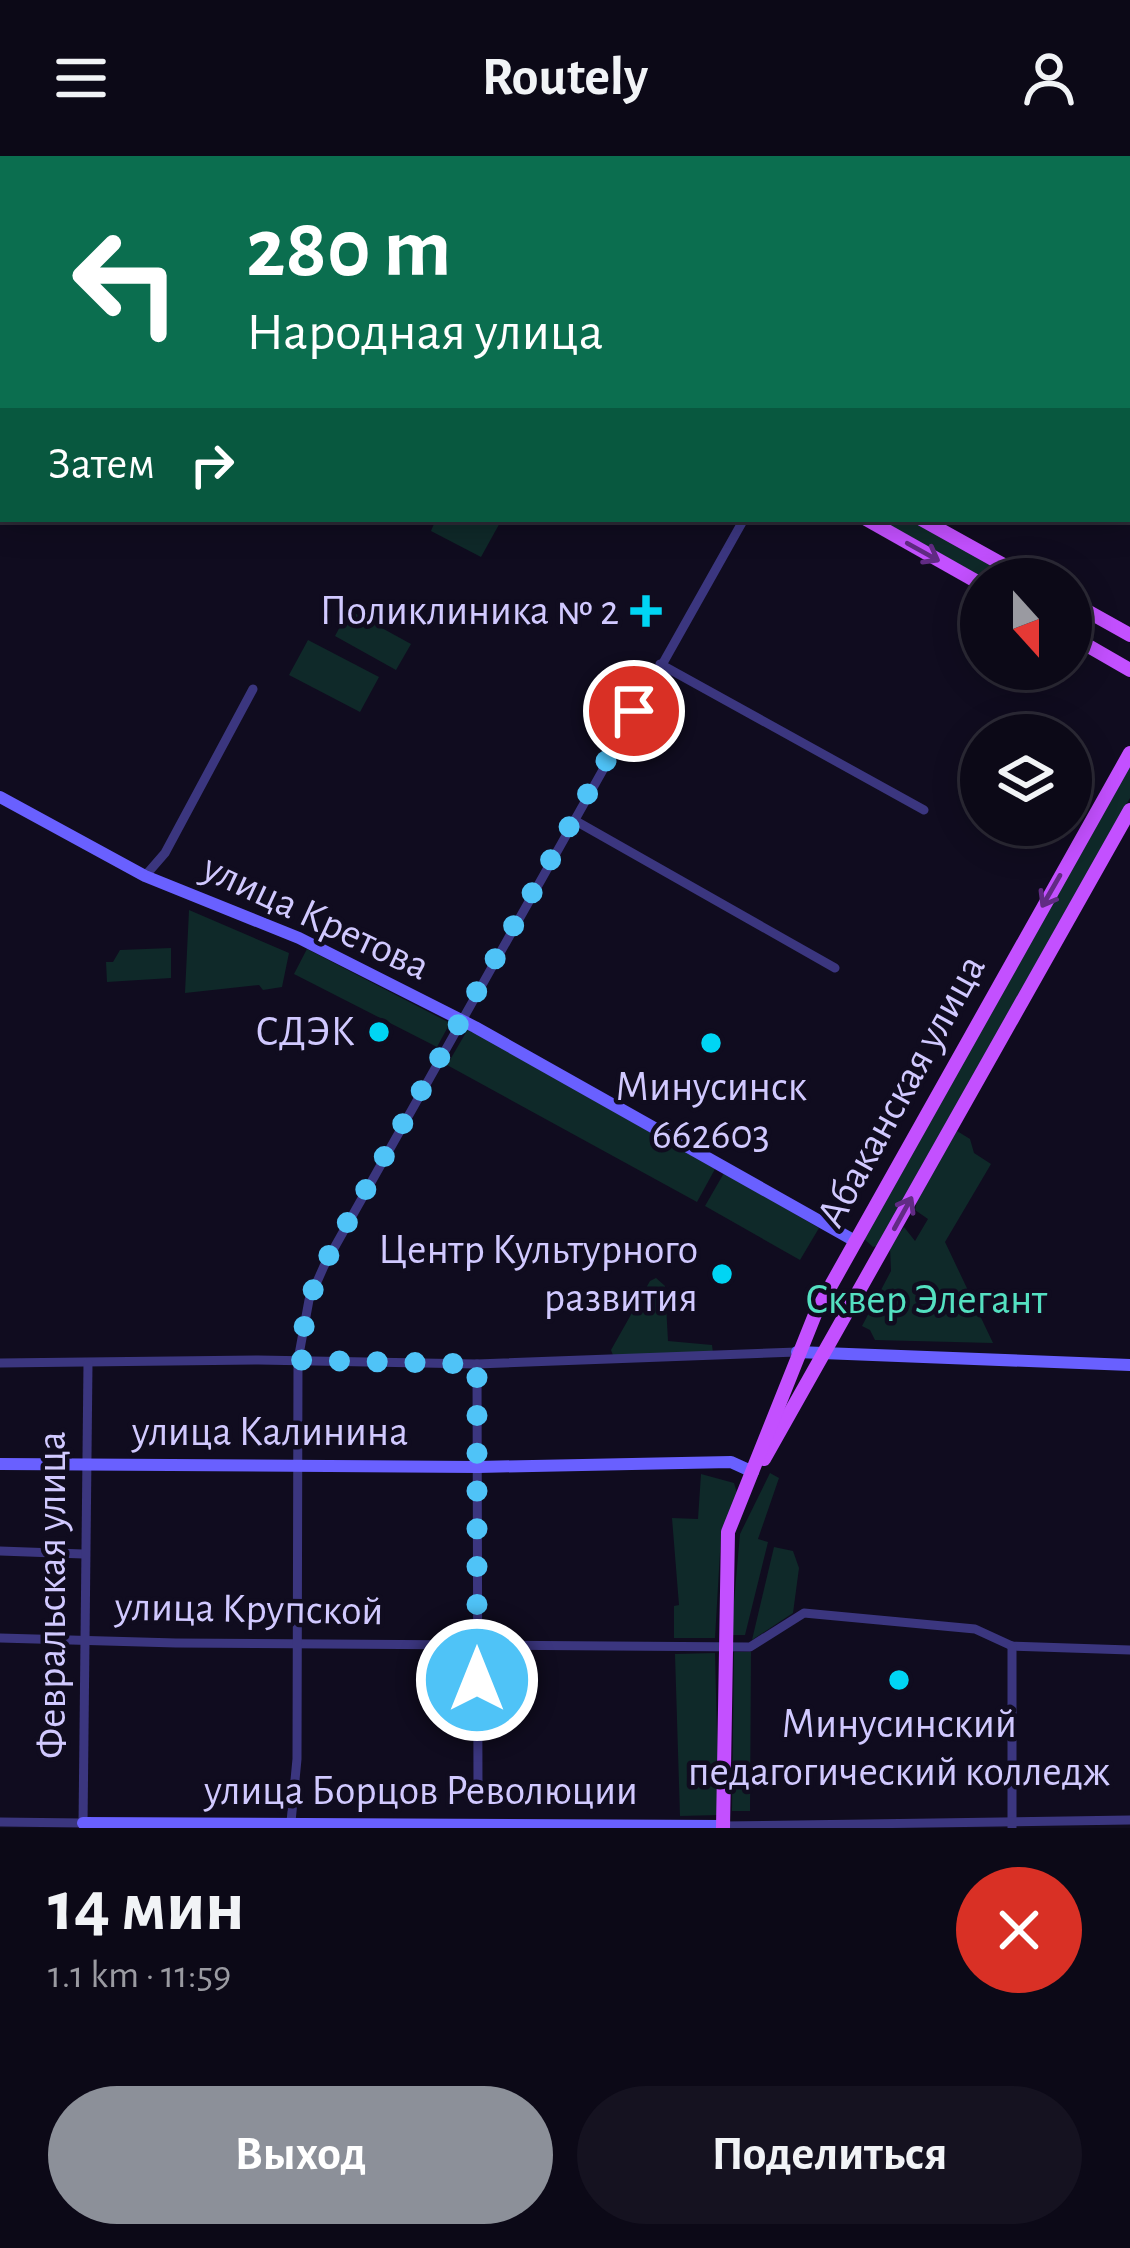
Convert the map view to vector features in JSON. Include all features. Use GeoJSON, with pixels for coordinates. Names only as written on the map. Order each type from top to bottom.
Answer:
{"type":"FeatureCollection","features":[{"type":"Feature","properties":{"kind":"main road"},"geometry":{"type":"LineString","coordinates":[[871,522],[960,572]]}},
{"type":"Feature","properties":{"kind":"main road"},"geometry":{"type":"LineString","coordinates":[[926,522],[991,558]]}},
{"type":"Feature","properties":{"kind":"main road"},"geometry":{"type":"LineString","coordinates":[[1092,614],[1130,635]]}},
{"type":"Feature","properties":{"kind":"main road"},"geometry":{"type":"LineString","coordinates":[[1092,649],[1130,670]]}},
{"type":"Feature","properties":{"kind":"main road","name":"Абаканская улица"},"geometry":{"type":"LineString","coordinates":[[723,1827],[728,1532],[814,1316],[1130,752]]}},
{"type":"Feature","properties":{"kind":"main road","name":"Абаканская улица"},"geometry":{"type":"LineString","coordinates":[[753,1472],[768,1455],[1130,810]]}},
{"type":"Feature","properties":{"kind":"main road"},"geometry":{"type":"LineString","coordinates":[[855,1241],[879,1255]]}},
{"type":"Feature","properties":{"kind":"main road"},"geometry":{"type":"LineString","coordinates":[[814,1316],[823,1330],[839,1325]]}},
{"type":"Feature","properties":{"kind":"street"},"geometry":{"type":"LineString","coordinates":[[291,1822],[297,1759],[298,1360],[309,1300],[323,1266],[459,1021],[742,522]]}},
{"type":"Feature","properties":{"kind":"street"},"geometry":{"type":"LineString","coordinates":[[660,664],[924,810]]}},
{"type":"Feature","properties":{"kind":"street"},"geometry":{"type":"LineString","coordinates":[[145,876],[164,853],[253,689]]}},
{"type":"Feature","properties":{"kind":"street","name":"улица Кретова"},"geometry":{"type":"LineString","coordinates":[[0,797],[145,876],[299,938],[459,1021],[855,1241]]}},
{"type":"Feature","properties":{"kind":"street"},"geometry":{"type":"LineString","coordinates":[[574,820],[835,968]]}},
{"type":"Feature","properties":{"kind":"street"},"geometry":{"type":"LineString","coordinates":[[0,1363],[298,1360],[477,1364],[825,1352],[1130,1365]]}},
{"type":"Feature","properties":{"kind":"street","name":"Февральская улица"},"geometry":{"type":"LineString","coordinates":[[83,1825],[88,1363]]}},
{"type":"Feature","properties":{"kind":"street"},"geometry":{"type":"LineString","coordinates":[[477,1364],[478,1789]]}},
{"type":"Feature","properties":{"kind":"street","name":"улица Калинина"},"geometry":{"type":"LineString","coordinates":[[0,1464],[478,1467],[731,1462],[753,1472]]}},
{"type":"Feature","properties":{"kind":"street"},"geometry":{"type":"LineString","coordinates":[[0,1551],[83,1554]]}},
{"type":"Feature","properties":{"kind":"street","name":"улица Крупской"},"geometry":{"type":"LineString","coordinates":[[0,1638],[750,1646],[804,1613],[975,1629],[1012,1646],[1130,1650]]}},
{"type":"Feature","properties":{"kind":"street"},"geometry":{"type":"LineString","coordinates":[[1012,1646],[1012,1826]]}},
{"type":"Feature","properties":{"kind":"street","name":"улица Борцов Революции"},"geometry":{"type":"LineString","coordinates":[[0,1822],[723,1827],[1012,1826],[1130,1820]]}},
{"type":"Feature","properties":{"kind":"green space"},"geometry":{"type":"Polygon","coordinates":[[[435,522],[500,522],[481,557],[431,531],[435,522]]]}},
{"type":"Feature","properties":{"kind":"green space"},"geometry":{"type":"Polygon","coordinates":[[[879,522],[916,522],[982,558],[960,558],[960,567],[879,522]]]}},
{"type":"Feature","properties":{"kind":"green space"},"geometry":{"type":"Polygon","coordinates":[[[349,610],[411,644],[396,670],[335,636],[349,610]]]}},
{"type":"Feature","properties":{"kind":"green space"},"geometry":{"type":"Polygon","coordinates":[[[308,640],[379,677],[360,712],[289,675],[308,640]]]}},
{"type":"Feature","properties":{"kind":"green space"},"geometry":{"type":"Polygon","coordinates":[[[1130,762],[1130,798],[873,1247],[862,1237],[1083,846],[1092,846],[1092,829],[1130,762]]]}},
{"type":"Feature","properties":{"kind":"green space"},"geometry":{"type":"Polygon","coordinates":[[[189,910],[289,953],[282,987],[185,993],[189,910]]]}},
{"type":"Feature","properties":{"kind":"green space"},"geometry":{"type":"Polygon","coordinates":[[[171,948],[171,978],[107,982],[106,962],[113,962],[120,950],[171,948]]]}},
{"type":"Feature","properties":{"kind":"green space"},"geometry":{"type":"Polygon","coordinates":[[[307,949],[450,1023],[437,1047],[294,974],[307,949]]]}},
{"type":"Feature","properties":{"kind":"green space"},"geometry":{"type":"Polygon","coordinates":[[[468,1029],[715,1169],[697,1202],[447,1065],[468,1029]]]}},
{"type":"Feature","properties":{"kind":"green space","name":"Сквер Элегант"},"geometry":{"type":"Polygon","coordinates":[[[957,1131],[970,1139],[974,1153],[991,1164],[945,1242],[993,1343],[875,1340],[862,1326],[891,1271],[890,1247],[904,1227],[915,1241],[928,1219],[915,1210],[918,1196],[957,1131]]]}},
{"type":"Feature","properties":{"kind":"green space"},"geometry":{"type":"Polygon","coordinates":[[[724,1173],[819,1228],[800,1260],[705,1206],[724,1173]]]}},
{"type":"Feature","properties":{"kind":"green space"},"geometry":{"type":"Polygon","coordinates":[[[656,1278],[665,1286],[668,1341],[712,1345],[713,1353],[614,1358],[611,1350],[656,1278]]]}},
{"type":"Feature","properties":{"kind":"green space"},"geometry":{"type":"Polygon","coordinates":[[[770,1473],[779,1478],[758,1539],[768,1542],[745,1635],[731,1635],[740,1534],[770,1473]]]}},
{"type":"Feature","properties":{"kind":"green space"},"geometry":{"type":"Polygon","coordinates":[[[701,1474],[734,1483],[737,1493],[721,1535],[715,1638],[674,1638],[674,1606],[679,1605],[672,1518],[698,1519],[701,1474]]]}},
{"type":"Feature","properties":{"kind":"green space"},"geometry":{"type":"Polygon","coordinates":[[[774,1547],[793,1551],[799,1568],[793,1613],[752,1640],[774,1547]]]}},
{"type":"Feature","properties":{"kind":"green space"},"geometry":{"type":"Polygon","coordinates":[[[734,1652],[751,1652],[750,1811],[732,1811],[734,1652]]]}},
{"type":"Feature","properties":{"kind":"green space"},"geometry":{"type":"Polygon","coordinates":[[[715,1653],[719,1815],[680,1816],[675,1654],[715,1653]]]}},
{"type":"Feature","properties":{"kind":"place","name":"Поликлиника № 2"},"geometry":{"type":"Point","coordinates":[646,611]}},
{"type":"Feature","properties":{"kind":"place","name":"СДЭК"},"geometry":{"type":"Point","coordinates":[379,1032]}},
{"type":"Feature","properties":{"kind":"place","name":"Минусинск 662603"},"geometry":{"type":"Point","coordinates":[711,1043]}},
{"type":"Feature","properties":{"kind":"place","name":"Центр Культурного развития"},"geometry":{"type":"Point","coordinates":[722,1274]}},
{"type":"Feature","properties":{"kind":"place","name":"Минусинский педагогический колледж"},"geometry":{"type":"Point","coordinates":[899,1680]}},
{"type":"Feature","properties":{"kind":"route"},"geometry":{"type":"LineString","coordinates":[[477,1680],[477,1364],[298,1360],[309,1300],[323,1266],[634,711]]}}]}
